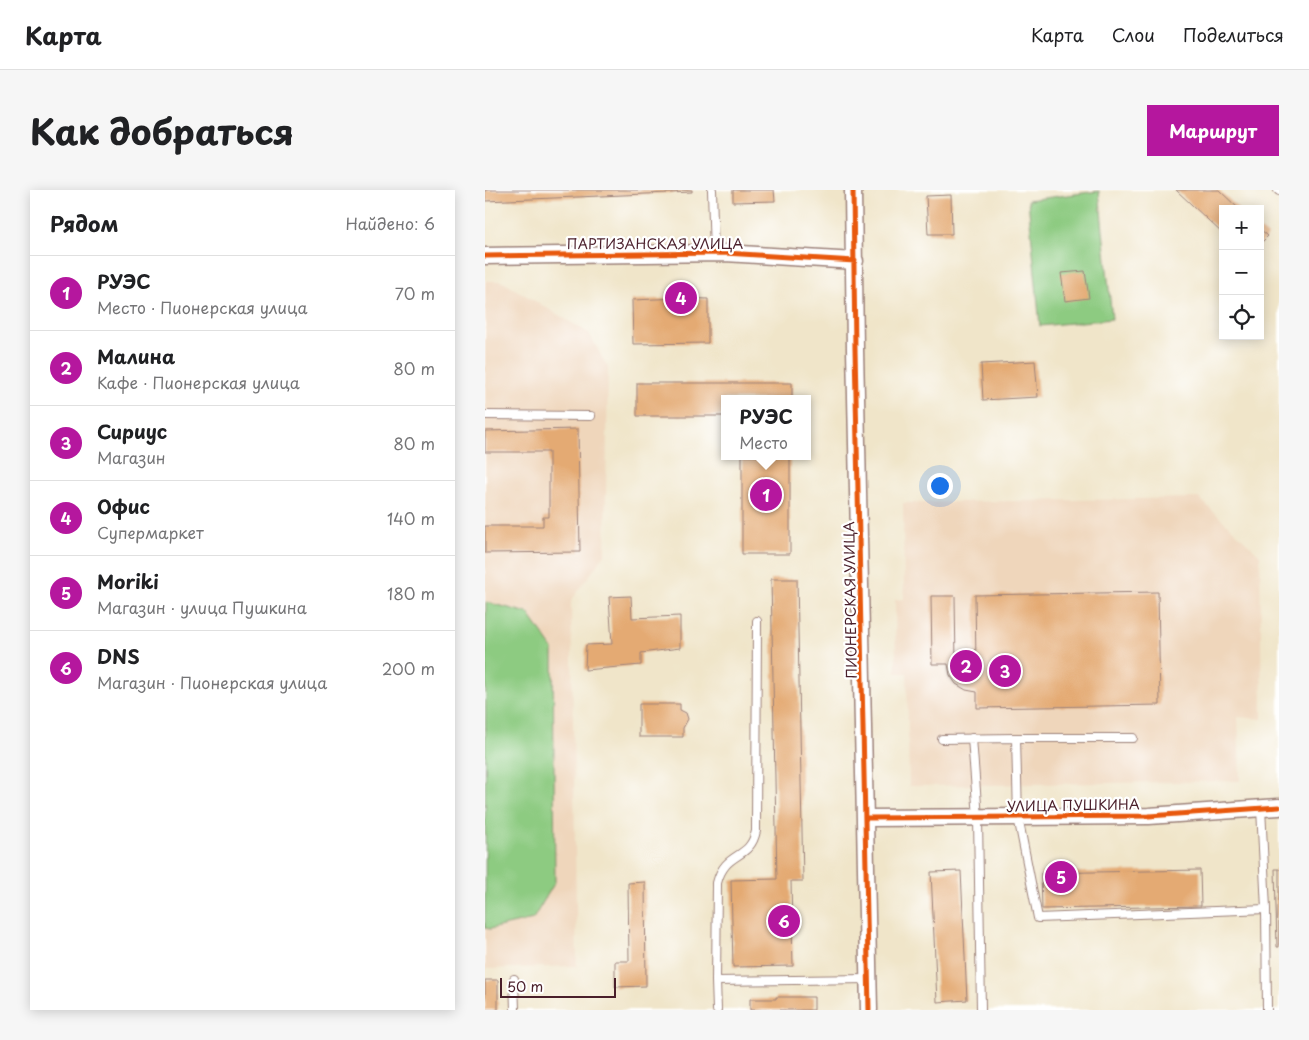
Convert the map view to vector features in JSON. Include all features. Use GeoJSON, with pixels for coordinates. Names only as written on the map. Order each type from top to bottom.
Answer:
{"type":"FeatureCollection","features":[{"type":"Feature","properties":{"kind":"street","name":"ПИОНЕРСКАЯ УЛИЦА"},"geometry":{"type":"LineString","coordinates":[[853,190],[855,349],[867,818],[869,1010]]}},
{"type":"Feature","properties":{"kind":"street","name":"ПАРТИЗАНСКАЯ УЛИЦА"},"geometry":{"type":"LineString","coordinates":[[485,256],[714,253],[855,261]]}},
{"type":"Feature","properties":{"kind":"street","name":"УЛИЦА ПУШКИНА"},"geometry":{"type":"LineString","coordinates":[[867,818],[1149,816],[1279,807]]}},
{"type":"Feature","properties":{"kind":"lane"},"geometry":{"type":"LineString","coordinates":[[712,190],[714,253]]}},
{"type":"Feature","properties":{"kind":"lane"},"geometry":{"type":"LineString","coordinates":[[485,414],[591,416]]}},
{"type":"Feature","properties":{"kind":"lane"},"geometry":{"type":"LineString","coordinates":[[717,1010],[717,884],[720,872],[727,861],[748,850],[754,843],[756,832],[757,621]]}},
{"type":"Feature","properties":{"kind":"lane"},"geometry":{"type":"LineString","coordinates":[[972,738],[978,818],[981,1010]]}},
{"type":"Feature","properties":{"kind":"lane"},"geometry":{"type":"LineString","coordinates":[[1016,738],[1017,817],[1038,918],[1266,909]]}},
{"type":"Feature","properties":{"kind":"lane"},"geometry":{"type":"LineString","coordinates":[[942,739],[1133,738]]}},
{"type":"Feature","properties":{"kind":"lane"},"geometry":{"type":"LineString","coordinates":[[1261,808],[1266,909],[1267,1010]]}},
{"type":"Feature","properties":{"kind":"lane"},"geometry":{"type":"LineString","coordinates":[[514,979],[515,1010]]}},
{"type":"Feature","properties":{"kind":"lane"},"geometry":{"type":"LineString","coordinates":[[716,981],[870,980]]}},
{"type":"Feature","properties":{"kind":"shaded area"},"geometry":{"type":"Polygon","coordinates":[[[485,281],[501,281],[589,333],[608,368],[605,554],[571,601],[577,966],[485,969],[485,281]]]}},
{"type":"Feature","properties":{"kind":"shaded area"},"geometry":{"type":"Polygon","coordinates":[[[1199,498],[1260,555],[1262,719],[1238,717],[1240,781],[909,786],[907,673],[896,673],[895,600],[904,599],[903,503],[1199,498]]]}},
{"type":"Feature","properties":{"kind":"green space"},"geometry":{"type":"Polygon","coordinates":[[[1099,191],[1112,319],[1040,326],[1028,200],[1099,191]]]}},
{"type":"Feature","properties":{"kind":"green space"},"geometry":{"type":"Polygon","coordinates":[[[486,602],[528,613],[553,649],[555,882],[533,919],[490,929],[485,928],[486,602]]]}},
{"type":"Feature","properties":{"kind":"building"},"geometry":{"type":"Polygon","coordinates":[[[485,190],[692,190],[692,192],[485,201],[485,190]]]}},
{"type":"Feature","properties":{"kind":"building"},"geometry":{"type":"Polygon","coordinates":[[[733,190],[774,190],[775,201],[733,202],[733,190]]]}},
{"type":"Feature","properties":{"kind":"building"},"geometry":{"type":"Polygon","coordinates":[[[1176,190],[1219,190],[1235,205],[1219,205],[1219,230],[1176,190]]]}},
{"type":"Feature","properties":{"kind":"building"},"geometry":{"type":"Polygon","coordinates":[[[951,195],[952,234],[928,234],[926,196],[951,195]]]}},
{"type":"Feature","properties":{"kind":"building"},"geometry":{"type":"Polygon","coordinates":[[[1085,271],[1089,298],[1065,301],[1061,273],[1085,271]]]}},
{"type":"Feature","properties":{"kind":"building"},"geometry":{"type":"Polygon","coordinates":[[[708,299],[708,343],[633,344],[632,300],[708,299]]]}},
{"type":"Feature","properties":{"kind":"building"},"geometry":{"type":"Polygon","coordinates":[[[1035,361],[1038,397],[983,400],[981,364],[1035,361]]]}},
{"type":"Feature","properties":{"kind":"building"},"geometry":{"type":"Polygon","coordinates":[[[637,383],[792,383],[792,395],[721,395],[721,416],[637,416],[637,383]]]}},
{"type":"Feature","properties":{"kind":"building"},"geometry":{"type":"Polygon","coordinates":[[[578,429],[580,552],[485,553],[485,526],[543,526],[543,517],[549,517],[549,452],[485,452],[485,431],[578,429]]]}},
{"type":"Feature","properties":{"kind":"building"},"geometry":{"type":"Polygon","coordinates":[[[742,460],[790,460],[790,554],[742,554],[742,460]]]}},
{"type":"Feature","properties":{"kind":"building"},"geometry":{"type":"Polygon","coordinates":[[[771,579],[797,579],[803,881],[791,881],[793,966],[733,967],[731,880],[777,879],[771,579]]]}},
{"type":"Feature","properties":{"kind":"building"},"geometry":{"type":"Polygon","coordinates":[[[1158,592],[1160,705],[977,708],[977,692],[966,690],[956,684],[950,675],[948,664],[932,664],[931,596],[955,596],[956,664],[976,663],[975,595],[1158,592]]]}},
{"type":"Feature","properties":{"kind":"building"},"geometry":{"type":"Polygon","coordinates":[[[631,596],[632,618],[680,616],[680,648],[641,653],[641,665],[585,670],[586,645],[612,644],[609,597],[631,596]]]}},
{"type":"Feature","properties":{"kind":"building"},"geometry":{"type":"Polygon","coordinates":[[[639,704],[680,704],[680,710],[686,713],[688,719],[683,728],[683,737],[639,737],[639,704]]]}},
{"type":"Feature","properties":{"kind":"building"},"geometry":{"type":"Polygon","coordinates":[[[1275,869],[1279,869],[1279,947],[1277,947],[1275,869]]]}},
{"type":"Feature","properties":{"kind":"building"},"geometry":{"type":"Polygon","coordinates":[[[1200,870],[1201,906],[1042,909],[1041,873],[1200,870]]]}},
{"type":"Feature","properties":{"kind":"building"},"geometry":{"type":"Polygon","coordinates":[[[961,871],[967,1000],[937,1002],[931,872],[961,871]]]}},
{"type":"Feature","properties":{"kind":"building"},"geometry":{"type":"Polygon","coordinates":[[[645,882],[646,986],[615,987],[615,961],[629,961],[628,883],[645,882]]]}},
{"type":"Feature","properties":{"kind":"building"},"geometry":{"type":"Polygon","coordinates":[[[485,980],[498,980],[498,1010],[485,1010],[485,980]]]}},
{"type":"Feature","properties":{"kind":"building"},"geometry":{"type":"Polygon","coordinates":[[[776,997],[814,997],[814,1010],[750,1010],[750,999],[776,999],[776,997]]]}},
{"type":"Feature","properties":{"kind":"cycle path"},"geometry":{"type":"LineString","coordinates":[[853,190],[869,1010]]}},
{"type":"Feature","properties":{"kind":"cycle path"},"geometry":{"type":"LineString","coordinates":[[485,256],[725,253],[855,261]]}},
{"type":"Feature","properties":{"kind":"cycle path"},"geometry":{"type":"LineString","coordinates":[[867,818],[1149,816],[1279,807]]}},
{"type":"Feature","properties":{"kind":"place","name":"Офис"},"geometry":{"type":"Point","coordinates":[681,298]}},
{"type":"Feature","properties":{"kind":"place","name":"РУЭС"},"geometry":{"type":"Point","coordinates":[766,495]}},
{"type":"Feature","properties":{"kind":"place","name":"Малина"},"geometry":{"type":"Point","coordinates":[966,666]}},
{"type":"Feature","properties":{"kind":"place","name":"Сириус"},"geometry":{"type":"Point","coordinates":[1005,671]}},
{"type":"Feature","properties":{"kind":"place","name":"Moriki"},"geometry":{"type":"Point","coordinates":[1061,877]}},
{"type":"Feature","properties":{"kind":"place","name":"DNS"},"geometry":{"type":"Point","coordinates":[784,921]}}]}
